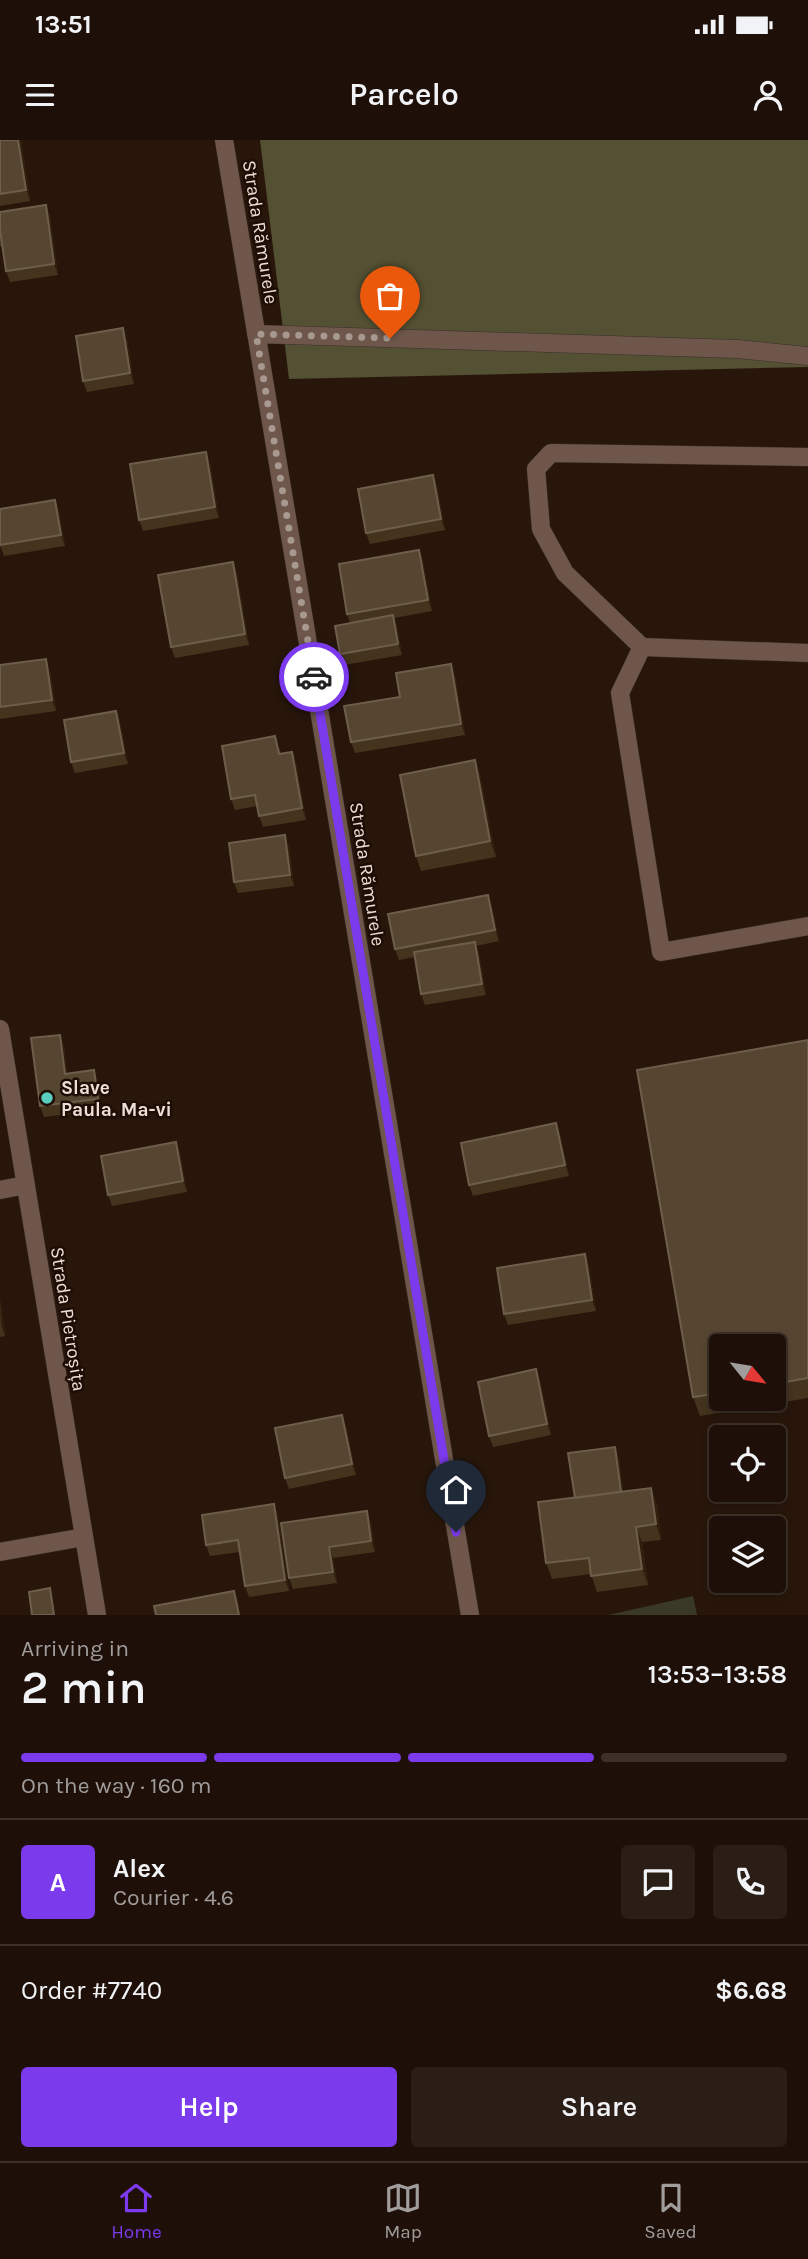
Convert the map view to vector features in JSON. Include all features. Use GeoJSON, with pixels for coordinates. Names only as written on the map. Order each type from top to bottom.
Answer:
{"type":"FeatureCollection","features":[{"type":"Feature","properties":{"kind":"street","name":"Strada Rămurele"},"geometry":{"type":"LineString","coordinates":[[224,140],[470,1615]]}},
{"type":"Feature","properties":{"kind":"street"},"geometry":{"type":"LineString","coordinates":[[256,334],[737,349],[808,356]]}},
{"type":"Feature","properties":{"kind":"street"},"geometry":{"type":"LineString","coordinates":[[808,457],[551,453],[536,469],[541,529],[565,573],[642,646],[808,653]]}},
{"type":"Feature","properties":{"kind":"street"},"geometry":{"type":"LineString","coordinates":[[642,646],[620,693],[661,952],[808,926]]}},
{"type":"Feature","properties":{"kind":"street","name":"Strada Pietroșița"},"geometry":{"type":"LineString","coordinates":[[0,1030],[97,1615]]}},
{"type":"Feature","properties":{"kind":"street"},"geometry":{"type":"LineString","coordinates":[[0,1189],[26,1185]]}},
{"type":"Feature","properties":{"kind":"street"},"geometry":{"type":"LineString","coordinates":[[0,1552],[84,1537]]}},
{"type":"Feature","properties":{"kind":"shaded area"},"geometry":{"type":"Polygon","coordinates":[[[260,140],[808,140],[808,367],[289,379],[260,140]]]}},
{"type":"Feature","properties":{"kind":"shaded area"},"geometry":{"type":"Polygon","coordinates":[[[693,1596],[697,1615],[608,1615],[693,1596]]]}},
{"type":"Feature","properties":{"kind":"building"},"geometry":{"type":"Polygon","coordinates":[[[0,140],[18,140],[26,190],[0,194],[0,140]]]}},
{"type":"Feature","properties":{"kind":"building"},"geometry":{"type":"Polygon","coordinates":[[[46,205],[54,264],[6,271],[0,212],[46,205]]]}},
{"type":"Feature","properties":{"kind":"building"},"geometry":{"type":"Polygon","coordinates":[[[123,328],[130,373],[83,381],[76,336],[123,328]]]}},
{"type":"Feature","properties":{"kind":"building"},"geometry":{"type":"Polygon","coordinates":[[[206,452],[215,507],[139,520],[130,464],[206,452]]]}},
{"type":"Feature","properties":{"kind":"building"},"geometry":{"type":"Polygon","coordinates":[[[433,475],[441,519],[366,533],[358,489],[433,475]]]}},
{"type":"Feature","properties":{"kind":"building"},"geometry":{"type":"Polygon","coordinates":[[[55,500],[61,535],[0,545],[0,509],[55,500]]]}},
{"type":"Feature","properties":{"kind":"building"},"geometry":{"type":"Polygon","coordinates":[[[419,550],[428,600],[347,614],[339,564],[419,550]]]}},
{"type":"Feature","properties":{"kind":"building"},"geometry":{"type":"Polygon","coordinates":[[[233,562],[245,634],[171,647],[158,575],[233,562]]]}},
{"type":"Feature","properties":{"kind":"building"},"geometry":{"type":"Polygon","coordinates":[[[393,615],[398,644],[340,654],[335,626],[393,615]]]}},
{"type":"Feature","properties":{"kind":"building"},"geometry":{"type":"Polygon","coordinates":[[[46,659],[52,700],[0,707],[0,665],[46,659]]]}},
{"type":"Feature","properties":{"kind":"building"},"geometry":{"type":"Polygon","coordinates":[[[451,664],[461,724],[351,742],[344,706],[400,697],[396,673],[451,664]]]}},
{"type":"Feature","properties":{"kind":"building"},"geometry":{"type":"Polygon","coordinates":[[[116,711],[124,753],[71,762],[64,720],[116,711]]]}},
{"type":"Feature","properties":{"kind":"building"},"geometry":{"type":"Polygon","coordinates":[[[275,736],[279,754],[292,752],[302,808],[259,816],[255,795],[231,799],[222,746],[275,736]]]}},
{"type":"Feature","properties":{"kind":"building"},"geometry":{"type":"Polygon","coordinates":[[[475,760],[490,841],[416,856],[400,775],[475,760]]]}},
{"type":"Feature","properties":{"kind":"building"},"geometry":{"type":"Polygon","coordinates":[[[285,835],[290,875],[234,882],[229,843],[285,835]]]}},
{"type":"Feature","properties":{"kind":"building"},"geometry":{"type":"Polygon","coordinates":[[[488,895],[495,930],[395,949],[388,914],[488,895]]]}},
{"type":"Feature","properties":{"kind":"building"},"geometry":{"type":"Polygon","coordinates":[[[475,942],[482,984],[421,994],[414,952],[475,942]]]}},
{"type":"Feature","properties":{"kind":"building"},"geometry":{"type":"Polygon","coordinates":[[[60,1035],[65,1074],[94,1070],[98,1099],[40,1106],[31,1038],[60,1035]]]}},
{"type":"Feature","properties":{"kind":"building"},"geometry":{"type":"Polygon","coordinates":[[[808,1040],[808,1378],[786,1382],[786,1334],[709,1334],[709,1395],[693,1397],[637,1070],[808,1040]]]}},
{"type":"Feature","properties":{"kind":"building"},"geometry":{"type":"Polygon","coordinates":[[[556,1123],[565,1165],[469,1185],[461,1143],[556,1123]]]}},
{"type":"Feature","properties":{"kind":"building"},"geometry":{"type":"Polygon","coordinates":[[[176,1142],[183,1181],[108,1195],[101,1156],[176,1142]]]}},
{"type":"Feature","properties":{"kind":"building"},"geometry":{"type":"Polygon","coordinates":[[[585,1254],[592,1300],[504,1314],[497,1268],[585,1254]]]}},
{"type":"Feature","properties":{"kind":"building"},"geometry":{"type":"Polygon","coordinates":[[[536,1369],[547,1424],[489,1436],[478,1382],[536,1369]]]}},
{"type":"Feature","properties":{"kind":"building"},"geometry":{"type":"Polygon","coordinates":[[[342,1415],[352,1464],[285,1478],[275,1428],[342,1415]]]}},
{"type":"Feature","properties":{"kind":"building"},"geometry":{"type":"Polygon","coordinates":[[[615,1447],[621,1492],[575,1498],[568,1453],[615,1447]]]}},
{"type":"Feature","properties":{"kind":"building"},"geometry":{"type":"Polygon","coordinates":[[[651,1488],[656,1524],[636,1527],[642,1569],[591,1576],[589,1558],[546,1563],[538,1502],[651,1488]]]}},
{"type":"Feature","properties":{"kind":"building"},"geometry":{"type":"Polygon","coordinates":[[[274,1504],[285,1580],[245,1586],[238,1540],[206,1545],[202,1515],[274,1504]]]}},
{"type":"Feature","properties":{"kind":"building"},"geometry":{"type":"Polygon","coordinates":[[[367,1511],[371,1541],[329,1547],[333,1572],[289,1578],[281,1523],[367,1511]]]}},
{"type":"Feature","properties":{"kind":"building"},"geometry":{"type":"Polygon","coordinates":[[[50,1588],[54,1615],[32,1615],[29,1592],[50,1588]]]}},
{"type":"Feature","properties":{"kind":"building"},"geometry":{"type":"Polygon","coordinates":[[[234,1591],[239,1615],[156,1615],[154,1606],[234,1591]]]}},
{"type":"Feature","properties":{"kind":"way so far"},"geometry":{"type":"LineString","coordinates":[[314,677],[256,334],[390,338]]}},
{"type":"Feature","properties":{"kind":"place","name":"Slave Paula. Ma-vi"},"geometry":{"type":"Point","coordinates":[47,1098]}},
{"type":"Feature","properties":{"kind":"route"},"geometry":{"type":"LineString","coordinates":[[314,677],[456,1532]]}}]}
